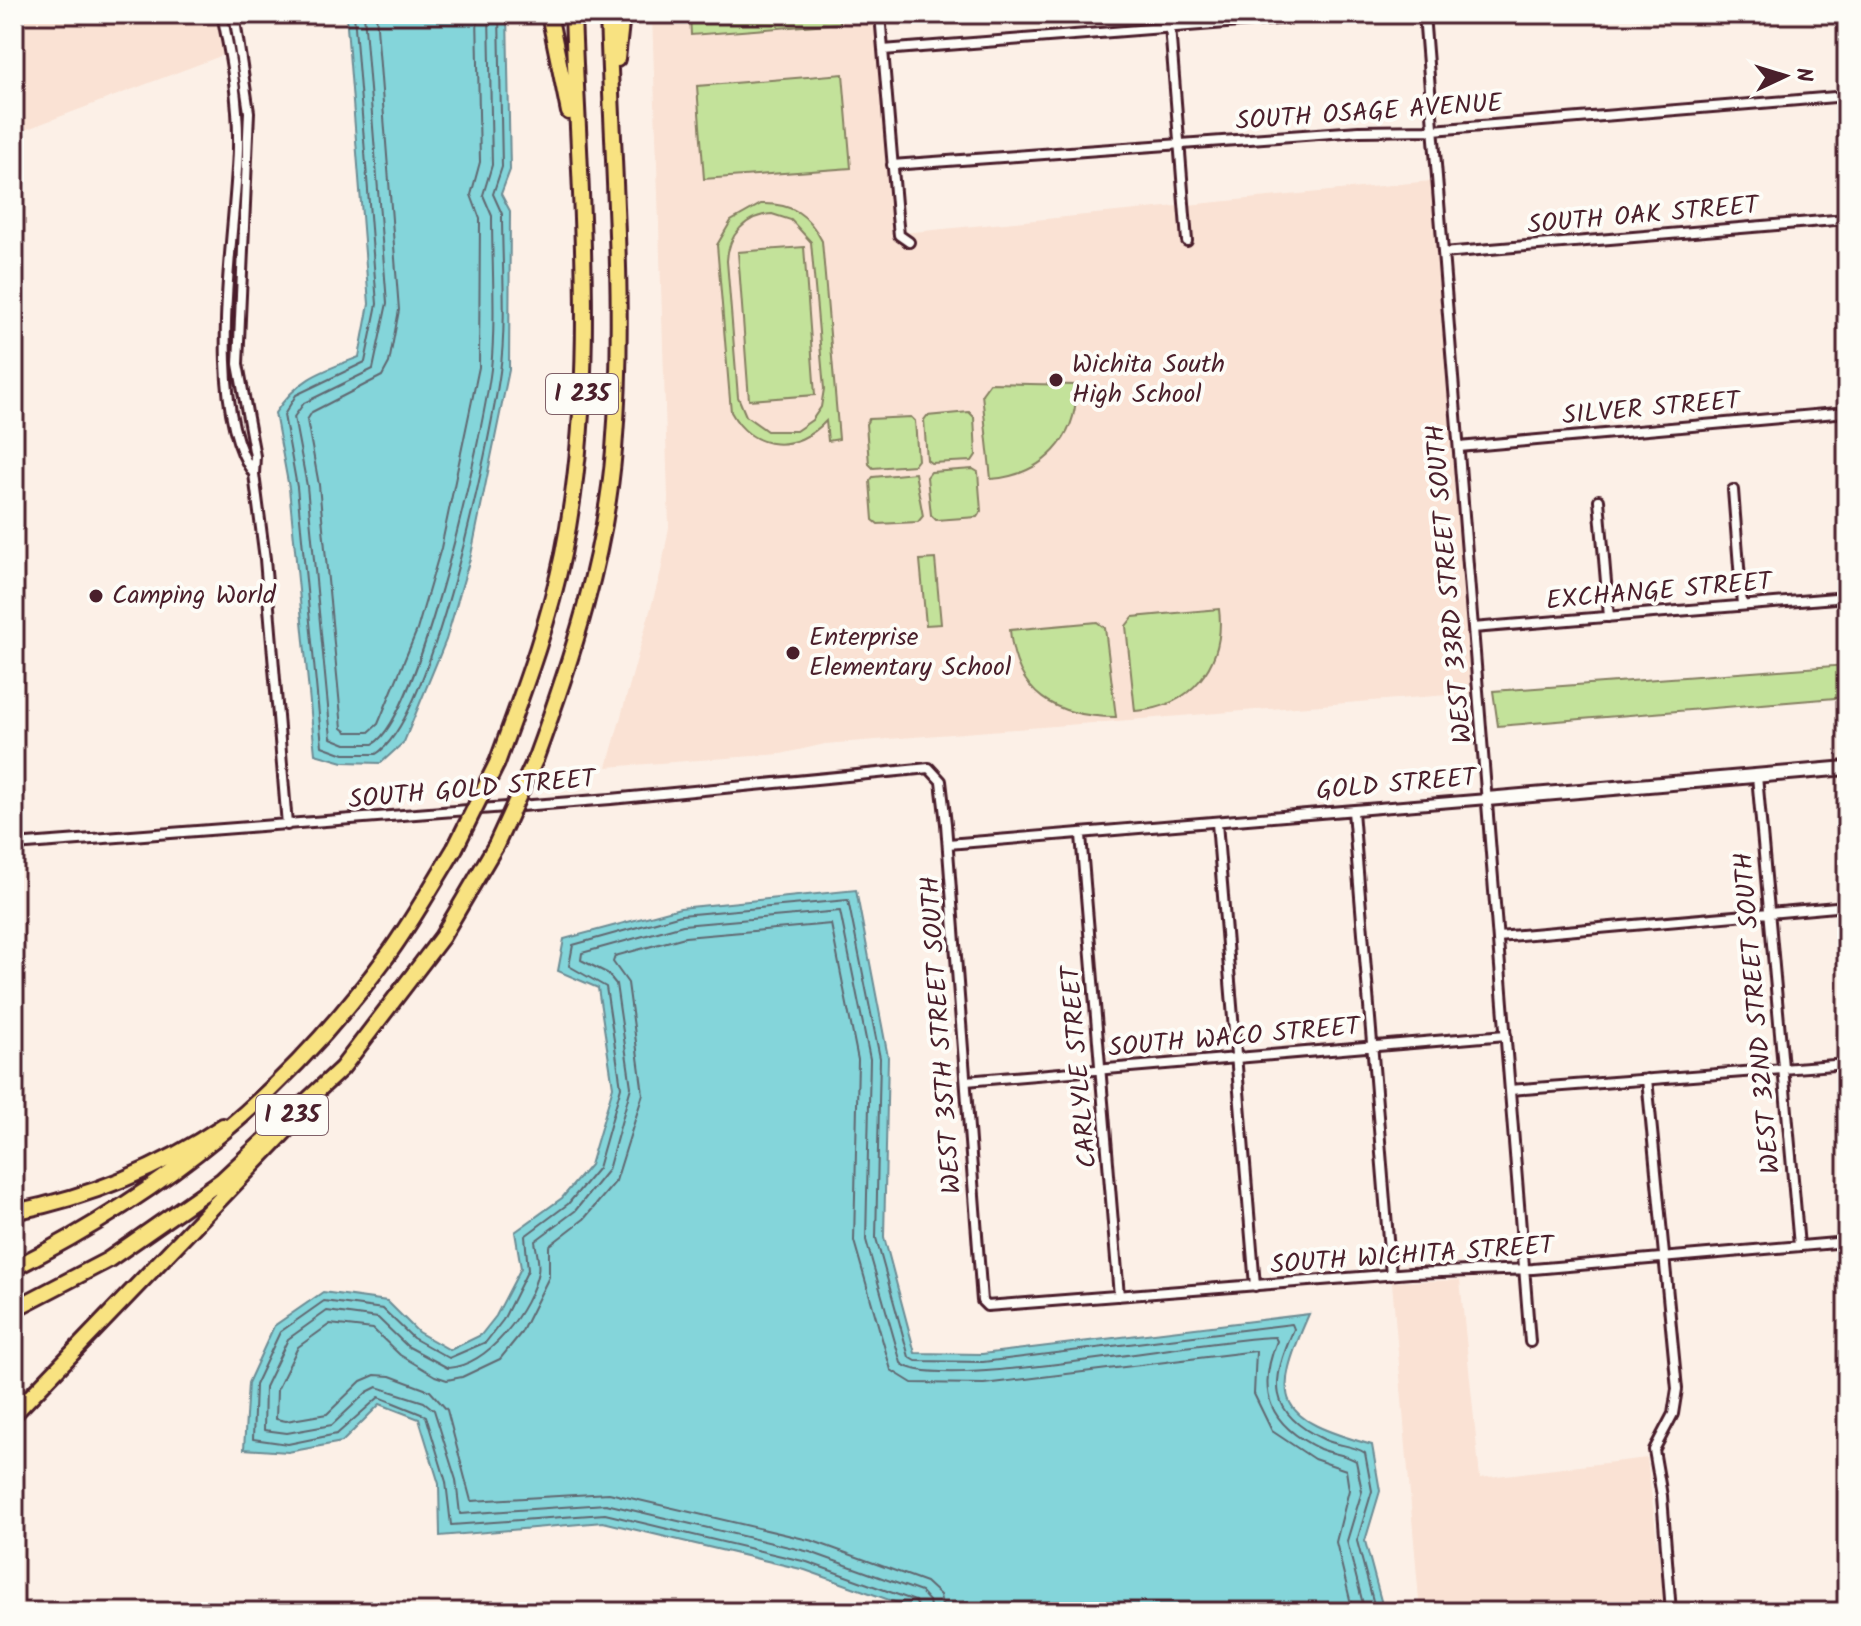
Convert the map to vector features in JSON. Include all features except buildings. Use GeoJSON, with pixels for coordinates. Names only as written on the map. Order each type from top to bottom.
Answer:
{"type":"FeatureCollection","features":[{"type":"Feature","properties":{"kind":"highway"},"geometry":{"type":"LineString","coordinates":[[549,14],[578,155]]}},
{"type":"Feature","properties":{"kind":"highway","name":"I 235"},"geometry":{"type":"LineString","coordinates":[[14,1268],[110,1215],[209,1147],[306,1055],[389,953],[455,848],[497,763],[543,638],[570,511],[582,401],[583,296],[573,14]]}},
{"type":"Feature","properties":{"kind":"highway","name":"I 235"},"geometry":{"type":"LineString","coordinates":[[14,1309],[108,1260],[221,1181],[342,1068],[442,937],[496,845],[535,760],[573,657],[600,546],[614,451],[618,287],[608,14]]}},
{"type":"Feature","properties":{"kind":"highway"},"geometry":{"type":"LineString","coordinates":[[611,111],[622,14]]}},
{"type":"Feature","properties":{"kind":"highway"},"geometry":{"type":"LineString","coordinates":[[14,1414],[282,1139],[321,1088]]}},
{"type":"Feature","properties":{"kind":"highway"},"geometry":{"type":"LineString","coordinates":[[14,1212],[70,1201],[143,1172],[219,1129],[256,1102]]}},
{"type":"Feature","properties":{"kind":"street"},"geometry":{"type":"LineString","coordinates":[[222,14],[231,58],[238,122],[227,365],[239,443],[243,459],[254,474]]}},
{"type":"Feature","properties":{"kind":"street"},"geometry":{"type":"LineString","coordinates":[[234,14],[249,112],[238,364],[255,456],[254,474],[265,559],[287,825]]}},
{"type":"Feature","properties":{"kind":"street"},"geometry":{"type":"LineString","coordinates":[[880,14],[899,235],[909,242]]}},
{"type":"Feature","properties":{"kind":"street"},"geometry":{"type":"LineString","coordinates":[[1169,14],[1177,146],[1187,241]]}},
{"type":"Feature","properties":{"kind":"street"},"geometry":{"type":"LineString","coordinates":[[883,50],[1340,14]]}},
{"type":"Feature","properties":{"kind":"street","name":"WEST 33RD STREET SOUTH"},"geometry":{"type":"LineString","coordinates":[[1424,14],[1530,1342]]}},
{"type":"Feature","properties":{"kind":"street","name":"SOUTH OSAGE AVENUE"},"geometry":{"type":"LineString","coordinates":[[892,165],[1359,131],[1433,130],[1847,96]]}},
{"type":"Feature","properties":{"kind":"street","name":"SOUTH OAK STREET"},"geometry":{"type":"LineString","coordinates":[[1443,253],[1847,219]]}},
{"type":"Feature","properties":{"kind":"street","name":"SILVER STREET"},"geometry":{"type":"LineString","coordinates":[[1459,447],[1847,412]]}},
{"type":"Feature","properties":{"kind":"street"},"geometry":{"type":"LineString","coordinates":[[1733,490],[1742,605]]}},
{"type":"Feature","properties":{"kind":"street"},"geometry":{"type":"LineString","coordinates":[[1599,500],[1609,617]]}},
{"type":"Feature","properties":{"kind":"street","name":"EXCHANGE STREET"},"geometry":{"type":"LineString","coordinates":[[1473,628],[1847,597]]}},
{"type":"Feature","properties":{"kind":"street","name":"GOLD STREET"},"geometry":{"type":"LineString","coordinates":[[948,844],[1847,768]]}},
{"type":"Feature","properties":{"kind":"street","name":"SOUTH GOLD STREET"},"geometry":{"type":"LineString","coordinates":[[14,845],[611,799],[862,773],[932,770]]}},
{"type":"Feature","properties":{"kind":"street","name":"WEST 35TH STREET SOUTH"},"geometry":{"type":"LineString","coordinates":[[932,770],[941,781],[948,844],[982,1301]]}},
{"type":"Feature","properties":{"kind":"street","name":"WEST 32ND STREET SOUTH"},"geometry":{"type":"LineString","coordinates":[[1757,776],[1799,1246]]}},
{"type":"Feature","properties":{"kind":"street"},"geometry":{"type":"LineString","coordinates":[[1353,811],[1391,1275]]}},
{"type":"Feature","properties":{"kind":"street"},"geometry":{"type":"LineString","coordinates":[[1217,823],[1255,1286]]}},
{"type":"Feature","properties":{"kind":"street","name":"CARLYLE STREET"},"geometry":{"type":"LineString","coordinates":[[1081,835],[1119,1296]]}},
{"type":"Feature","properties":{"kind":"street"},"geometry":{"type":"LineString","coordinates":[[1498,937],[1847,906]]}},
{"type":"Feature","properties":{"kind":"street","name":"SOUTH WACO STREET"},"geometry":{"type":"LineString","coordinates":[[966,1081],[1506,1035]]}},
{"type":"Feature","properties":{"kind":"street"},"geometry":{"type":"LineString","coordinates":[[1510,1090],[1847,1064]]}},
{"type":"Feature","properties":{"kind":"street"},"geometry":{"type":"LineString","coordinates":[[1647,1079],[1677,1393],[1673,1414],[1655,1443],[1671,1612]]}},
{"type":"Feature","properties":{"kind":"street","name":"SOUTH WICHITA STREET"},"geometry":{"type":"LineString","coordinates":[[982,1301],[993,1306],[1391,1275],[1664,1259],[1847,1242]]}},
{"type":"Feature","properties":{"kind":"shaded area"},"geometry":{"type":"Polygon","coordinates":[[[14,14],[213,14],[226,54],[14,134],[14,14]]]}},
{"type":"Feature","properties":{"kind":"shaded area","name":"Wichita South High School"},"geometry":{"type":"Polygon","coordinates":[[[652,14],[874,14],[893,234],[1431,181],[1473,693],[825,744],[781,754],[607,767],[661,571],[669,527],[652,14]]]}},
{"type":"Feature","properties":{"kind":"shaded area"},"geometry":{"type":"Polygon","coordinates":[[[1460,1280],[1480,1478],[1647,1458],[1666,1612],[1420,1612],[1392,1282],[1460,1280]]]}},
{"type":"Feature","properties":{"kind":"green space"},"geometry":{"type":"Polygon","coordinates":[[[690,14],[839,14],[840,23],[691,35],[690,14]]]}},
{"type":"Feature","properties":{"kind":"green space"},"geometry":{"type":"Polygon","coordinates":[[[843,74],[851,168],[704,179],[697,86],[843,74]]]}},
{"type":"Feature","properties":{"kind":"green space"},"geometry":{"type":"Polygon","coordinates":[[[761,204],[782,206],[805,217],[822,241],[839,439],[828,441],[826,421],[802,439],[776,444],[763,441],[751,435],[731,412],[717,245],[731,221],[761,204]],[[772,214],[754,218],[740,228],[728,252],[738,397],[746,416],[767,431],[796,431],[812,420],[821,407],[824,389],[811,242],[791,220],[772,214]]]}},
{"type":"Feature","properties":{"kind":"green space"},"geometry":{"type":"Polygon","coordinates":[[[804,247],[815,395],[749,400],[738,252],[804,247]]]}},
{"type":"Feature","properties":{"kind":"green space"},"geometry":{"type":"Polygon","coordinates":[[[990,383],[1076,385],[1071,422],[1054,451],[1026,470],[991,479],[982,394],[990,383]]]}},
{"type":"Feature","properties":{"kind":"green space"},"geometry":{"type":"Polygon","coordinates":[[[969,412],[974,417],[976,455],[972,461],[931,463],[927,460],[924,420],[927,416],[969,412]]]}},
{"type":"Feature","properties":{"kind":"green space"},"geometry":{"type":"Polygon","coordinates":[[[911,417],[915,421],[918,460],[914,465],[873,468],[869,464],[866,424],[869,419],[911,417]]]}},
{"type":"Feature","properties":{"kind":"green space"},"geometry":{"type":"Polygon","coordinates":[[[973,469],[978,472],[981,511],[977,517],[936,520],[931,515],[927,477],[931,472],[973,469]]]}},
{"type":"Feature","properties":{"kind":"green space"},"geometry":{"type":"Polygon","coordinates":[[[915,473],[923,516],[918,522],[878,524],[873,520],[870,481],[873,477],[915,473]]]}},
{"type":"Feature","properties":{"kind":"green space"},"geometry":{"type":"Polygon","coordinates":[[[935,559],[941,624],[926,625],[920,560],[935,559]]]}},
{"type":"Feature","properties":{"kind":"green space"},"geometry":{"type":"Polygon","coordinates":[[[1219,609],[1217,648],[1200,680],[1172,702],[1135,711],[1126,626],[1133,617],[1219,609]]]}},
{"type":"Feature","properties":{"kind":"green space"},"geometry":{"type":"Polygon","coordinates":[[[1097,622],[1105,628],[1116,717],[1075,713],[1042,698],[1021,671],[1010,630],[1097,622]]]}},
{"type":"Feature","properties":{"kind":"green space"},"geometry":{"type":"Polygon","coordinates":[[[1847,665],[1847,697],[1498,726],[1493,691],[1847,665]]]}},
{"type":"Feature","properties":{"kind":"water"},"geometry":{"type":"Polygon","coordinates":[[[346,14],[507,14],[510,170],[501,194],[510,211],[509,370],[471,555],[446,640],[404,742],[381,763],[343,762],[315,754],[289,488],[275,413],[302,384],[359,357],[369,304],[346,14]]]}},
{"type":"Feature","properties":{"kind":"water"},"geometry":{"type":"Polygon","coordinates":[[[856,890],[888,1057],[884,1237],[915,1353],[982,1354],[1309,1314],[1289,1368],[1286,1387],[1290,1402],[1300,1415],[1316,1426],[1372,1445],[1380,1491],[1365,1541],[1384,1612],[923,1612],[805,1570],[603,1522],[440,1536],[439,1484],[419,1419],[380,1404],[342,1442],[288,1452],[244,1449],[248,1383],[274,1326],[323,1292],[387,1301],[418,1332],[450,1350],[481,1335],[496,1316],[521,1268],[515,1232],[562,1198],[590,1165],[613,1087],[598,988],[558,971],[564,939],[680,908],[856,890]]]}},
{"type":"Feature","properties":{"kind":"place","name":"Wichita South High School"},"geometry":{"type":"Point","coordinates":[1056,380]}},
{"type":"Feature","properties":{"kind":"place","name":"Camping World"},"geometry":{"type":"Point","coordinates":[96,596]}},
{"type":"Feature","properties":{"kind":"place","name":"Enterprise Elementary School"},"geometry":{"type":"Point","coordinates":[793,653]}}]}
